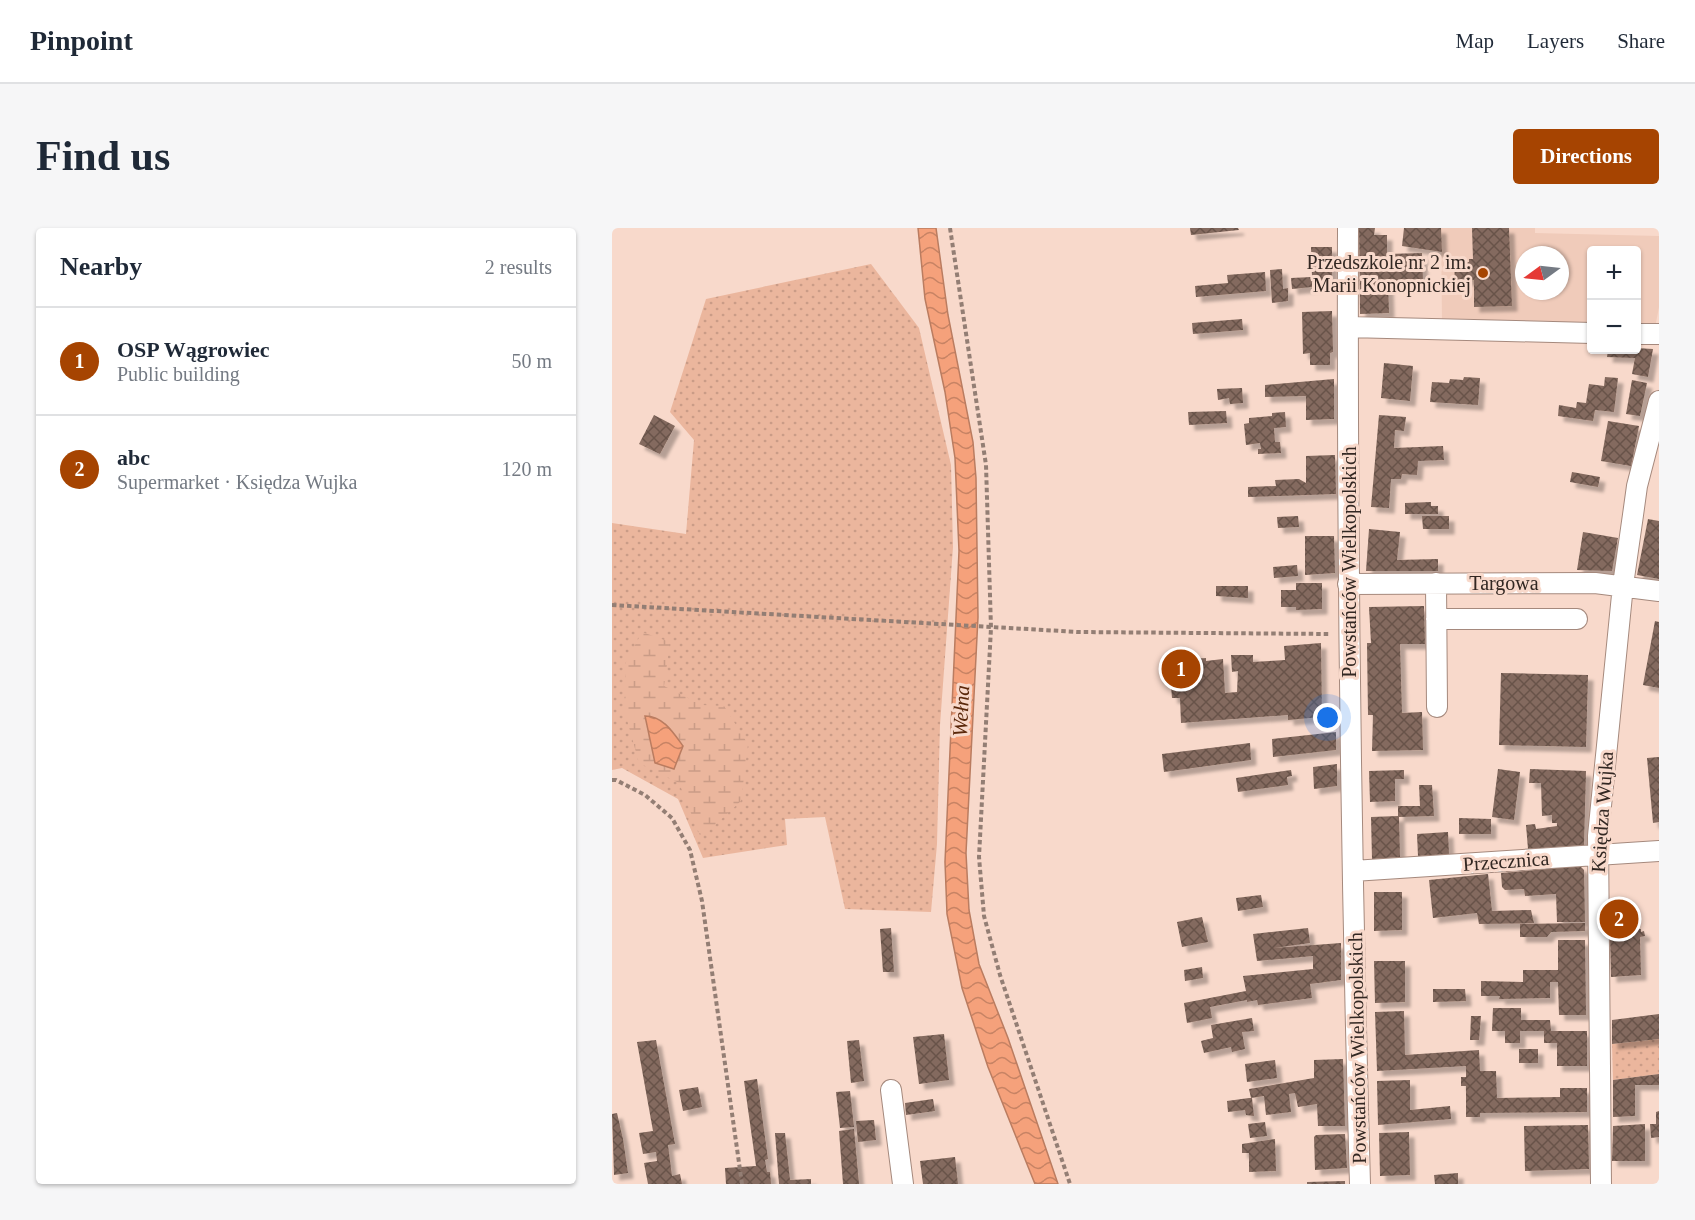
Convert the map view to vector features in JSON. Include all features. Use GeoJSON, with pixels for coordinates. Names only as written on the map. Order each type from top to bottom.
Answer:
{"type":"FeatureCollection","features":[{"type":"Feature","properties":{"kind":"street","name":"Powstańców Wielkopolskich"},"geometry":{"type":"LineString","coordinates":[[1348,228],[1348,584],[1360,1184]]}},
{"type":"Feature","properties":{"kind":"street"},"geometry":{"type":"LineString","coordinates":[[1347,327],[1587,333]]}},
{"type":"Feature","properties":{"kind":"street"},"geometry":{"type":"LineString","coordinates":[[1641,334],[1659,334]]}},
{"type":"Feature","properties":{"kind":"street","name":"Księdza Wujka"},"geometry":{"type":"LineString","coordinates":[[1601,1184],[1598,855],[1623,585],[1637,486],[1659,401]]}},
{"type":"Feature","properties":{"kind":"street"},"geometry":{"type":"LineString","coordinates":[[1436,583],[1437,706]]}},
{"type":"Feature","properties":{"kind":"street","name":"Targowa"},"geometry":{"type":"LineString","coordinates":[[1348,584],[1595,583],[1659,591]]}},
{"type":"Feature","properties":{"kind":"street"},"geometry":{"type":"LineString","coordinates":[[1436,618],[1577,619]]}},
{"type":"Feature","properties":{"kind":"street","name":"Przecznica"},"geometry":{"type":"LineString","coordinates":[[1353,871],[1659,851]]}},
{"type":"Feature","properties":{"kind":"street"},"geometry":{"type":"LineString","coordinates":[[891,1090],[903,1184]]}},
{"type":"Feature","properties":{"kind":"path"},"geometry":{"type":"LineString","coordinates":[[950,228],[986,465],[991,628],[979,857],[984,916],[1000,975],[1070,1184]]}},
{"type":"Feature","properties":{"kind":"path"},"geometry":{"type":"LineString","coordinates":[[612,605],[991,628],[1153,633],[1349,634]]}},
{"type":"Feature","properties":{"kind":"path"},"geometry":{"type":"LineString","coordinates":[[612,780],[645,795],[672,818],[690,850],[702,901],[742,1184]]}},
{"type":"Feature","properties":{"kind":"shaded area","name":"Przedszkole nr 2 im. Marii Konopnickiej"},"geometry":{"type":"Polygon","coordinates":[[[1441,228],[1535,228],[1535,233],[1659,236],[1659,307],[1655,328],[1641,327],[1641,246],[1587,246],[1587,326],[1442,322],[1441,228]]]}},
{"type":"Feature","properties":{"kind":"green space"},"geometry":{"type":"Polygon","coordinates":[[[871,264],[919,328],[951,465],[953,547],[940,725],[937,844],[931,912],[845,909],[825,817],[785,819],[787,845],[703,858],[678,799],[622,768],[612,770],[612,523],[686,534],[694,440],[670,412],[706,299],[871,264]]]}},
{"type":"Feature","properties":{"kind":"green space"},"geometry":{"type":"Polygon","coordinates":[[[642,632],[670,642],[664,686],[702,705],[724,706],[748,744],[741,801],[701,838],[679,783],[639,763],[624,709],[626,662],[642,632]]]}},
{"type":"Feature","properties":{"kind":"green space"},"geometry":{"type":"Polygon","coordinates":[[[1659,1039],[1659,1074],[1613,1080],[1612,1044],[1659,1039]]]}},
{"type":"Feature","properties":{"kind":"water","name":"Wełna"},"geometry":{"type":"Polygon","coordinates":[[[918,228],[936,228],[948,315],[973,442],[976,478],[978,617],[966,853],[969,910],[979,964],[1008,1038],[1058,1184],[1035,1184],[988,1067],[962,988],[947,914],[945,862],[959,551],[955,458],[945,392],[925,299],[918,228]]]}},
{"type":"Feature","properties":{"kind":"water"},"geometry":{"type":"Polygon","coordinates":[[[645,716],[662,722],[683,746],[674,769],[655,763],[645,716]]]}},
{"type":"Feature","properties":{"kind":"building"},"geometry":{"type":"Polygon","coordinates":[[[1190,228],[1238,228],[1239,230],[1191,235],[1190,228]]]}},
{"type":"Feature","properties":{"kind":"building"},"geometry":{"type":"Polygon","coordinates":[[[1359,228],[1375,228],[1374,235],[1387,235],[1387,254],[1422,253],[1423,281],[1388,282],[1389,313],[1360,314],[1359,228]]]}},
{"type":"Feature","properties":{"kind":"building"},"geometry":{"type":"Polygon","coordinates":[[[1404,228],[1441,228],[1442,252],[1402,246],[1404,228]]]}},
{"type":"Feature","properties":{"kind":"building"},"geometry":{"type":"Polygon","coordinates":[[[1472,228],[1509,228],[1512,306],[1474,307],[1474,280],[1455,281],[1454,263],[1469,262],[1469,259],[1473,259],[1472,228]]]}},
{"type":"Feature","properties":{"kind":"building"},"geometry":{"type":"Polygon","coordinates":[[[1311,247],[1332,247],[1332,285],[1292,289],[1291,278],[1312,277],[1311,247]]]}},
{"type":"Feature","properties":{"kind":"building"},"geometry":{"type":"Polygon","coordinates":[[[1282,269],[1283,289],[1288,288],[1288,301],[1272,303],[1270,270],[1282,269]]]}},
{"type":"Feature","properties":{"kind":"building"},"geometry":{"type":"Polygon","coordinates":[[[1265,272],[1266,291],[1196,297],[1195,286],[1228,283],[1227,275],[1265,272]]]}},
{"type":"Feature","properties":{"kind":"building"},"geometry":{"type":"Polygon","coordinates":[[[1332,311],[1333,352],[1330,353],[1330,365],[1310,365],[1310,353],[1303,354],[1302,312],[1332,311]]]}},
{"type":"Feature","properties":{"kind":"building"},"geometry":{"type":"Polygon","coordinates":[[[1242,319],[1243,330],[1193,334],[1192,323],[1242,319]]]}},
{"type":"Feature","properties":{"kind":"building"},"geometry":{"type":"Polygon","coordinates":[[[1641,348],[1653,349],[1648,377],[1632,374],[1635,358],[1607,357],[1607,354],[1641,354],[1641,348]]]}},
{"type":"Feature","properties":{"kind":"building"},"geometry":{"type":"Polygon","coordinates":[[[1384,363],[1413,366],[1410,401],[1381,398],[1384,363]]]}},
{"type":"Feature","properties":{"kind":"building"},"geometry":{"type":"Polygon","coordinates":[[[1464,377],[1480,378],[1478,405],[1430,402],[1432,382],[1449,383],[1450,379],[1463,380],[1464,377]]]}},
{"type":"Feature","properties":{"kind":"building"},"geometry":{"type":"Polygon","coordinates":[[[1605,377],[1618,378],[1614,412],[1595,410],[1593,421],[1558,416],[1559,405],[1576,408],[1577,402],[1586,403],[1589,384],[1604,386],[1605,377]]]}},
{"type":"Feature","properties":{"kind":"building"},"geometry":{"type":"Polygon","coordinates":[[[1334,379],[1334,419],[1306,420],[1306,396],[1265,397],[1265,385],[1334,379]]]}},
{"type":"Feature","properties":{"kind":"building"},"geometry":{"type":"Polygon","coordinates":[[[1632,380],[1647,383],[1640,416],[1626,414],[1632,380]]]}},
{"type":"Feature","properties":{"kind":"building"},"geometry":{"type":"Polygon","coordinates":[[[1242,388],[1243,403],[1230,404],[1229,398],[1218,400],[1217,389],[1242,388]]]}},
{"type":"Feature","properties":{"kind":"building"},"geometry":{"type":"Polygon","coordinates":[[[1226,411],[1227,423],[1189,425],[1188,412],[1226,411]]]}},
{"type":"Feature","properties":{"kind":"building"},"geometry":{"type":"Polygon","coordinates":[[[1285,412],[1286,427],[1274,428],[1275,442],[1280,442],[1281,453],[1258,454],[1258,449],[1261,449],[1260,443],[1246,445],[1244,424],[1249,423],[1249,418],[1272,416],[1272,413],[1285,412]]]}},
{"type":"Feature","properties":{"kind":"building"},"geometry":{"type":"Polygon","coordinates":[[[654,415],[675,426],[660,454],[639,444],[654,415]]]}},
{"type":"Feature","properties":{"kind":"building"},"geometry":{"type":"Polygon","coordinates":[[[1379,415],[1406,417],[1404,431],[1395,430],[1394,448],[1443,446],[1444,460],[1418,461],[1417,475],[1402,474],[1401,479],[1391,479],[1389,508],[1371,507],[1379,415]]]}},
{"type":"Feature","properties":{"kind":"building"},"geometry":{"type":"Polygon","coordinates":[[[1608,421],[1639,426],[1631,466],[1601,461],[1608,421]]]}},
{"type":"Feature","properties":{"kind":"building"},"geometry":{"type":"Polygon","coordinates":[[[1335,455],[1336,494],[1248,497],[1248,487],[1276,486],[1275,480],[1299,479],[1306,483],[1306,456],[1335,455]]]}},
{"type":"Feature","properties":{"kind":"building"},"geometry":{"type":"Polygon","coordinates":[[[1572,472],[1600,477],[1598,487],[1570,482],[1572,472]]]}},
{"type":"Feature","properties":{"kind":"building"},"geometry":{"type":"Polygon","coordinates":[[[1431,502],[1431,506],[1438,506],[1438,514],[1405,514],[1405,503],[1431,502]]]}},
{"type":"Feature","properties":{"kind":"building"},"geometry":{"type":"Polygon","coordinates":[[[1298,516],[1299,527],[1278,528],[1277,517],[1298,516]]]}},
{"type":"Feature","properties":{"kind":"building"},"geometry":{"type":"Polygon","coordinates":[[[1422,516],[1449,516],[1449,529],[1423,529],[1422,516]]]}},
{"type":"Feature","properties":{"kind":"building"},"geometry":{"type":"Polygon","coordinates":[[[1648,519],[1659,521],[1659,579],[1637,575],[1648,519]]]}},
{"type":"Feature","properties":{"kind":"building"},"geometry":{"type":"Polygon","coordinates":[[[1369,529],[1400,532],[1397,560],[1438,559],[1438,571],[1366,571],[1369,529]]]}},
{"type":"Feature","properties":{"kind":"building"},"geometry":{"type":"Polygon","coordinates":[[[1583,532],[1618,538],[1612,571],[1577,570],[1583,532]]]}},
{"type":"Feature","properties":{"kind":"building"},"geometry":{"type":"Polygon","coordinates":[[[1305,536],[1334,536],[1335,573],[1305,575],[1305,536]]]}},
{"type":"Feature","properties":{"kind":"building"},"geometry":{"type":"Polygon","coordinates":[[[1297,565],[1298,576],[1274,578],[1273,567],[1297,565]]]}},
{"type":"Feature","properties":{"kind":"building"},"geometry":{"type":"Polygon","coordinates":[[[1296,583],[1322,583],[1322,609],[1296,610],[1296,607],[1281,607],[1281,590],[1296,590],[1296,583]]]}},
{"type":"Feature","properties":{"kind":"building"},"geometry":{"type":"Polygon","coordinates":[[[1216,586],[1248,586],[1248,598],[1216,596],[1216,586]]]}},
{"type":"Feature","properties":{"kind":"building"},"geometry":{"type":"Polygon","coordinates":[[[1424,606],[1425,644],[1400,644],[1402,713],[1422,712],[1423,750],[1372,751],[1373,715],[1368,715],[1367,643],[1371,643],[1369,607],[1424,606]]]}},
{"type":"Feature","properties":{"kind":"building"},"geometry":{"type":"Polygon","coordinates":[[[1655,621],[1659,622],[1659,688],[1643,685],[1655,621]]]}},
{"type":"Feature","properties":{"kind":"building"},"geometry":{"type":"Polygon","coordinates":[[[1321,643],[1322,717],[1288,720],[1288,715],[1181,723],[1180,698],[1172,698],[1169,661],[1223,659],[1225,693],[1237,692],[1238,671],[1232,672],[1231,655],[1253,655],[1253,662],[1285,660],[1284,646],[1321,643]]]}},
{"type":"Feature","properties":{"kind":"building"},"geometry":{"type":"Polygon","coordinates":[[[1501,673],[1588,675],[1586,747],[1499,745],[1501,673]]]}},
{"type":"Feature","properties":{"kind":"building"},"geometry":{"type":"Polygon","coordinates":[[[1336,732],[1336,750],[1273,757],[1272,739],[1336,732]]]}},
{"type":"Feature","properties":{"kind":"building"},"geometry":{"type":"Polygon","coordinates":[[[1250,743],[1251,760],[1164,772],[1162,754],[1250,743]]]}},
{"type":"Feature","properties":{"kind":"building"},"geometry":{"type":"Polygon","coordinates":[[[1659,757],[1659,822],[1653,823],[1647,758],[1659,757]]]}},
{"type":"Feature","properties":{"kind":"building"},"geometry":{"type":"Polygon","coordinates":[[[1337,764],[1337,786],[1314,789],[1313,767],[1337,764]]]}},
{"type":"Feature","properties":{"kind":"building"},"geometry":{"type":"Polygon","coordinates":[[[1498,769],[1520,772],[1514,820],[1492,817],[1498,769]]]}},
{"type":"Feature","properties":{"kind":"building"},"geometry":{"type":"Polygon","coordinates":[[[1530,769],[1586,771],[1584,845],[1528,849],[1526,825],[1535,824],[1536,829],[1557,826],[1557,823],[1552,823],[1552,815],[1542,816],[1541,783],[1529,783],[1530,769]]]}},
{"type":"Feature","properties":{"kind":"building"},"geometry":{"type":"Polygon","coordinates":[[[1291,770],[1292,776],[1287,777],[1288,785],[1238,792],[1236,778],[1291,770]]]}},
{"type":"Feature","properties":{"kind":"building"},"geometry":{"type":"Polygon","coordinates":[[[1404,770],[1404,779],[1395,779],[1395,801],[1370,802],[1369,771],[1404,770]]]}},
{"type":"Feature","properties":{"kind":"building"},"geometry":{"type":"Polygon","coordinates":[[[1419,785],[1432,785],[1434,816],[1399,817],[1400,857],[1372,859],[1371,817],[1398,816],[1398,806],[1420,806],[1419,785]]]}},
{"type":"Feature","properties":{"kind":"building"},"geometry":{"type":"Polygon","coordinates":[[[1459,818],[1491,819],[1491,834],[1459,834],[1459,818]]]}},
{"type":"Feature","properties":{"kind":"building"},"geometry":{"type":"Polygon","coordinates":[[[1448,832],[1449,854],[1418,856],[1417,834],[1448,832]]]}},
{"type":"Feature","properties":{"kind":"building"},"geometry":{"type":"Polygon","coordinates":[[[1580,866],[1584,870],[1585,922],[1557,922],[1556,894],[1525,896],[1524,889],[1505,890],[1502,887],[1501,873],[1580,866]]]}},
{"type":"Feature","properties":{"kind":"building"},"geometry":{"type":"Polygon","coordinates":[[[1488,874],[1492,911],[1531,910],[1534,923],[1479,924],[1477,913],[1433,918],[1429,880],[1488,874]]]}},
{"type":"Feature","properties":{"kind":"building"},"geometry":{"type":"Polygon","coordinates":[[[1374,892],[1402,892],[1402,930],[1374,931],[1374,892]]]}},
{"type":"Feature","properties":{"kind":"building"},"geometry":{"type":"Polygon","coordinates":[[[1261,895],[1263,907],[1238,911],[1236,898],[1261,895]]]}},
{"type":"Feature","properties":{"kind":"building"},"geometry":{"type":"Polygon","coordinates":[[[1615,910],[1630,910],[1632,929],[1644,931],[1645,936],[1640,937],[1641,975],[1611,977],[1610,939],[1616,939],[1615,910]]]}},
{"type":"Feature","properties":{"kind":"building"},"geometry":{"type":"Polygon","coordinates":[[[1202,917],[1208,942],[1182,947],[1177,922],[1202,917]]]}},
{"type":"Feature","properties":{"kind":"building"},"geometry":{"type":"Polygon","coordinates":[[[1585,923],[1585,931],[1551,932],[1547,937],[1520,937],[1520,924],[1585,923]]]}},
{"type":"Feature","properties":{"kind":"building"},"geometry":{"type":"Polygon","coordinates":[[[891,928],[894,972],[883,972],[880,929],[891,928]]]}},
{"type":"Feature","properties":{"kind":"building"},"geometry":{"type":"Polygon","coordinates":[[[1308,928],[1310,943],[1274,948],[1341,943],[1341,980],[1310,984],[1312,998],[1258,1005],[1257,1000],[1247,1002],[1247,1000],[1210,1007],[1212,1018],[1187,1023],[1184,1003],[1246,991],[1243,976],[1313,969],[1313,956],[1257,961],[1253,934],[1308,928]]]}},
{"type":"Feature","properties":{"kind":"building"},"geometry":{"type":"Polygon","coordinates":[[[1558,940],[1585,940],[1586,1015],[1559,1015],[1558,982],[1550,982],[1550,998],[1499,999],[1500,996],[1481,996],[1481,981],[1523,982],[1523,970],[1558,970],[1558,940]]]}},
{"type":"Feature","properties":{"kind":"building"},"geometry":{"type":"Polygon","coordinates":[[[1374,961],[1405,961],[1405,1002],[1375,1003],[1374,961]]]}},
{"type":"Feature","properties":{"kind":"building"},"geometry":{"type":"Polygon","coordinates":[[[1202,967],[1203,978],[1185,981],[1184,970],[1202,967]]]}},
{"type":"Feature","properties":{"kind":"building"},"geometry":{"type":"Polygon","coordinates":[[[1433,989],[1465,989],[1466,1001],[1433,1002],[1433,989]]]}},
{"type":"Feature","properties":{"kind":"building"},"geometry":{"type":"Polygon","coordinates":[[[1493,1008],[1521,1008],[1521,1020],[1550,1020],[1551,1031],[1587,1031],[1587,1066],[1557,1066],[1557,1043],[1544,1043],[1544,1031],[1520,1031],[1520,1043],[1505,1043],[1505,1031],[1492,1031],[1493,1008]]]}},
{"type":"Feature","properties":{"kind":"building"},"geometry":{"type":"Polygon","coordinates":[[[1404,1011],[1405,1055],[1479,1050],[1480,1071],[1496,1071],[1497,1098],[1560,1097],[1560,1088],[1587,1088],[1587,1112],[1480,1113],[1480,1117],[1466,1117],[1466,1086],[1461,1086],[1461,1077],[1466,1077],[1466,1066],[1377,1071],[1375,1012],[1404,1011]]]}},
{"type":"Feature","properties":{"kind":"building"},"geometry":{"type":"Polygon","coordinates":[[[1659,1014],[1659,1039],[1612,1044],[1612,1020],[1659,1014]]]}},
{"type":"Feature","properties":{"kind":"building"},"geometry":{"type":"Polygon","coordinates":[[[1471,1016],[1481,1016],[1479,1040],[1470,1040],[1471,1016]]]}},
{"type":"Feature","properties":{"kind":"building"},"geometry":{"type":"Polygon","coordinates":[[[1252,1018],[1254,1031],[1242,1032],[1245,1049],[1232,1052],[1231,1047],[1204,1053],[1201,1041],[1213,1038],[1211,1025],[1252,1018]]]}},
{"type":"Feature","properties":{"kind":"building"},"geometry":{"type":"Polygon","coordinates":[[[944,1034],[949,1080],[919,1084],[913,1037],[944,1034]]]}},
{"type":"Feature","properties":{"kind":"building"},"geometry":{"type":"Polygon","coordinates":[[[656,1040],[675,1144],[668,1145],[672,1176],[680,1174],[682,1184],[648,1184],[644,1163],[657,1161],[656,1152],[643,1154],[639,1133],[653,1131],[637,1042],[656,1040]]]}},
{"type":"Feature","properties":{"kind":"building"},"geometry":{"type":"Polygon","coordinates":[[[859,1040],[864,1081],[851,1083],[847,1041],[859,1040]]]}},
{"type":"Feature","properties":{"kind":"building"},"geometry":{"type":"Polygon","coordinates":[[[1519,1049],[1538,1049],[1538,1063],[1519,1063],[1519,1049]]]}},
{"type":"Feature","properties":{"kind":"building"},"geometry":{"type":"Polygon","coordinates":[[[1343,1059],[1345,1126],[1318,1126],[1317,1104],[1298,1107],[1295,1093],[1289,1094],[1291,1112],[1266,1115],[1264,1096],[1251,1098],[1249,1089],[1314,1078],[1314,1060],[1343,1059]]]}},
{"type":"Feature","properties":{"kind":"building"},"geometry":{"type":"Polygon","coordinates":[[[1275,1060],[1277,1078],[1247,1082],[1245,1064],[1275,1060]]]}},
{"type":"Feature","properties":{"kind":"building"},"geometry":{"type":"Polygon","coordinates":[[[1659,1074],[1659,1085],[1635,1085],[1635,1116],[1613,1117],[1613,1080],[1659,1074]]]}},
{"type":"Feature","properties":{"kind":"building"},"geometry":{"type":"Polygon","coordinates":[[[757,1079],[768,1159],[765,1160],[767,1172],[770,1172],[771,1184],[726,1184],[725,1168],[756,1166],[744,1081],[757,1079]]]}},
{"type":"Feature","properties":{"kind":"building"},"geometry":{"type":"Polygon","coordinates":[[[1410,1080],[1410,1110],[1450,1106],[1451,1119],[1378,1125],[1377,1081],[1410,1080]]]}},
{"type":"Feature","properties":{"kind":"building"},"geometry":{"type":"Polygon","coordinates":[[[698,1087],[702,1107],[683,1111],[679,1090],[698,1087]]]}},
{"type":"Feature","properties":{"kind":"building"},"geometry":{"type":"Polygon","coordinates":[[[850,1091],[854,1127],[840,1128],[836,1092],[850,1091]]]}},
{"type":"Feature","properties":{"kind":"building"},"geometry":{"type":"Polygon","coordinates":[[[1252,1098],[1254,1116],[1246,1115],[1245,1110],[1228,1112],[1227,1101],[1252,1098]]]}},
{"type":"Feature","properties":{"kind":"building"},"geometry":{"type":"Polygon","coordinates":[[[933,1099],[935,1111],[906,1115],[905,1103],[933,1099]]]}},
{"type":"Feature","properties":{"kind":"building"},"geometry":{"type":"Polygon","coordinates":[[[1659,1111],[1659,1137],[1651,1138],[1650,1124],[1656,1124],[1656,1112],[1659,1111]]]}},
{"type":"Feature","properties":{"kind":"building"},"geometry":{"type":"Polygon","coordinates":[[[617,1113],[628,1173],[614,1175],[612,1114],[617,1113]]]}},
{"type":"Feature","properties":{"kind":"building"},"geometry":{"type":"Polygon","coordinates":[[[874,1120],[876,1140],[858,1142],[856,1121],[874,1120]]]}},
{"type":"Feature","properties":{"kind":"building"},"geometry":{"type":"Polygon","coordinates":[[[1265,1122],[1267,1136],[1250,1138],[1248,1124],[1265,1122]]]}},
{"type":"Feature","properties":{"kind":"building"},"geometry":{"type":"Polygon","coordinates":[[[1645,1124],[1645,1161],[1612,1161],[1613,1126],[1645,1124]]]}},
{"type":"Feature","properties":{"kind":"building"},"geometry":{"type":"Polygon","coordinates":[[[1588,1125],[1589,1169],[1525,1171],[1524,1126],[1588,1125]]]}},
{"type":"Feature","properties":{"kind":"building"},"geometry":{"type":"Polygon","coordinates":[[[854,1129],[859,1184],[843,1184],[839,1131],[854,1129]]]}},
{"type":"Feature","properties":{"kind":"building"},"geometry":{"type":"Polygon","coordinates":[[[1409,1132],[1410,1175],[1380,1176],[1379,1133],[1409,1132]]]}},
{"type":"Feature","properties":{"kind":"building"},"geometry":{"type":"Polygon","coordinates":[[[775,1133],[785,1133],[790,1180],[811,1179],[811,1184],[779,1184],[775,1133]]]}},
{"type":"Feature","properties":{"kind":"building"},"geometry":{"type":"Polygon","coordinates":[[[1345,1134],[1347,1168],[1315,1170],[1314,1137],[1345,1134]]]}},
{"type":"Feature","properties":{"kind":"building"},"geometry":{"type":"Polygon","coordinates":[[[1275,1139],[1276,1171],[1249,1172],[1249,1153],[1242,1153],[1242,1144],[1275,1139]]]}},
{"type":"Feature","properties":{"kind":"building"},"geometry":{"type":"Polygon","coordinates":[[[955,1157],[958,1184],[923,1184],[920,1161],[955,1157]]]}},
{"type":"Feature","properties":{"kind":"building"},"geometry":{"type":"Polygon","coordinates":[[[1458,1173],[1458,1184],[1435,1184],[1434,1175],[1458,1173]]]}},
{"type":"Feature","properties":{"kind":"building"},"geometry":{"type":"Polygon","coordinates":[[[1345,1181],[1345,1184],[1307,1184],[1307,1182],[1345,1181]]]}},
{"type":"Feature","properties":{"kind":"place","name":"Przedszkole nr 2 im. Marii Konopnickiej"},"geometry":{"type":"Point","coordinates":[1483,273]}},
{"type":"Feature","properties":{"kind":"place","name":"OSP Wągrowiec"},"geometry":{"type":"Point","coordinates":[1181,669]}},
{"type":"Feature","properties":{"kind":"place","name":"abc"},"geometry":{"type":"Point","coordinates":[1619,919]}}]}
